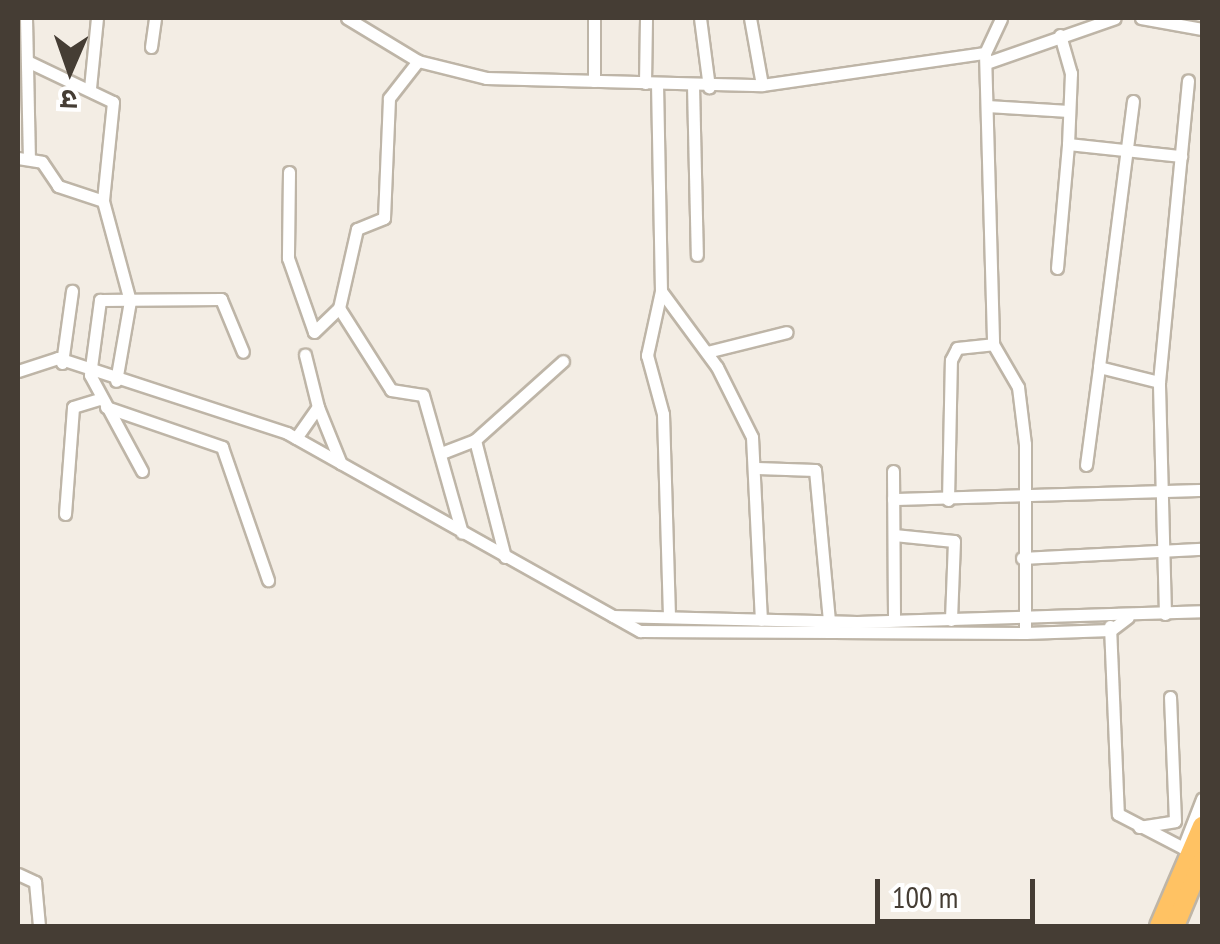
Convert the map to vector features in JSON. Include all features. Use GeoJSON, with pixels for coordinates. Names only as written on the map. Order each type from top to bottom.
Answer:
{"type":"FeatureCollection","features":[{"type":"Feature","properties":{"kind":"highway"},"geometry":{"type":"LineString","coordinates":[[1158,926],[1202,826]]}},
{"type":"Feature","properties":{"kind":"highway"},"geometry":{"type":"LineString","coordinates":[[1175,926],[1192,854]]}},
{"type":"Feature","properties":{"kind":"street"},"geometry":{"type":"LineString","coordinates":[[26,18],[23,158],[58,186],[103,202]]}},
{"type":"Feature","properties":{"kind":"street"},"geometry":{"type":"LineString","coordinates":[[90,88],[97,18]]}},
{"type":"Feature","properties":{"kind":"street"},"geometry":{"type":"LineString","coordinates":[[151,47],[155,18]]}},
{"type":"Feature","properties":{"kind":"street"},"geometry":{"type":"LineString","coordinates":[[348,18],[416,64],[486,78],[594,81],[693,90],[988,61],[1062,40],[1115,18]]}},
{"type":"Feature","properties":{"kind":"street"},"geometry":{"type":"LineString","coordinates":[[594,18],[594,81]]}},
{"type":"Feature","properties":{"kind":"street"},"geometry":{"type":"LineString","coordinates":[[646,18],[655,124],[661,291],[647,355],[663,414],[668,617]]}},
{"type":"Feature","properties":{"kind":"street"},"geometry":{"type":"LineString","coordinates":[[700,18],[709,87]]}},
{"type":"Feature","properties":{"kind":"street"},"geometry":{"type":"LineString","coordinates":[[750,18],[762,85]]}},
{"type":"Feature","properties":{"kind":"street"},"geometry":{"type":"LineString","coordinates":[[1001,18],[988,61],[993,344],[1018,387],[1024,500],[1024,633]]}},
{"type":"Feature","properties":{"kind":"street"},"geometry":{"type":"LineString","coordinates":[[1141,18],[1202,29]]}},
{"type":"Feature","properties":{"kind":"street"},"geometry":{"type":"LineString","coordinates":[[1058,268],[1070,111],[1069,57],[1062,40]]}},
{"type":"Feature","properties":{"kind":"street"},"geometry":{"type":"LineString","coordinates":[[27,61],[90,88],[115,110],[103,202],[130,301],[116,381]]}},
{"type":"Feature","properties":{"kind":"street"},"geometry":{"type":"LineString","coordinates":[[289,172],[293,283],[314,332],[340,308],[356,228],[384,218],[387,114],[403,77],[416,64]]}},
{"type":"Feature","properties":{"kind":"street"},"geometry":{"type":"LineString","coordinates":[[1165,614],[1156,494],[1159,382],[1188,80]]}},
{"type":"Feature","properties":{"kind":"street"},"geometry":{"type":"LineString","coordinates":[[693,90],[697,255]]}},
{"type":"Feature","properties":{"kind":"street"},"geometry":{"type":"LineString","coordinates":[[1086,465],[1132,101]]}},
{"type":"Feature","properties":{"kind":"street"},"geometry":{"type":"LineString","coordinates":[[987,106],[1070,111]]}},
{"type":"Feature","properties":{"kind":"street"},"geometry":{"type":"LineString","coordinates":[[1068,144],[1181,156]]}},
{"type":"Feature","properties":{"kind":"street"},"geometry":{"type":"LineString","coordinates":[[62,363],[72,290]]}},
{"type":"Feature","properties":{"kind":"street"},"geometry":{"type":"LineString","coordinates":[[661,291],[708,352],[746,418],[757,468],[761,620]]}},
{"type":"Feature","properties":{"kind":"street"},"geometry":{"type":"LineString","coordinates":[[142,471],[90,374],[100,300],[220,299],[243,352]]}},
{"type":"Feature","properties":{"kind":"street"},"geometry":{"type":"LineString","coordinates":[[340,308],[388,388],[424,394],[444,452],[462,533]]}},
{"type":"Feature","properties":{"kind":"street"},"geometry":{"type":"LineString","coordinates":[[708,352],[787,332]]}},
{"type":"Feature","properties":{"kind":"street"},"geometry":{"type":"LineString","coordinates":[[948,500],[951,360],[957,348],[993,344]]}},
{"type":"Feature","properties":{"kind":"street"},"geometry":{"type":"LineString","coordinates":[[305,355],[318,408],[341,464]]}},
{"type":"Feature","properties":{"kind":"street"},"geometry":{"type":"LineString","coordinates":[[444,452],[474,440],[563,361]]}},
{"type":"Feature","properties":{"kind":"street"},"geometry":{"type":"LineString","coordinates":[[18,371],[62,363],[296,438],[640,631],[1024,633],[1110,624],[1128,617],[1202,611]]}},
{"type":"Feature","properties":{"kind":"street"},"geometry":{"type":"LineString","coordinates":[[1099,367],[1159,382]]}},
{"type":"Feature","properties":{"kind":"street"},"geometry":{"type":"LineString","coordinates":[[65,514],[73,407],[104,402],[222,447],[268,580]]}},
{"type":"Feature","properties":{"kind":"street"},"geometry":{"type":"LineString","coordinates":[[296,438],[318,408]]}},
{"type":"Feature","properties":{"kind":"street"},"geometry":{"type":"LineString","coordinates":[[474,440],[505,557]]}},
{"type":"Feature","properties":{"kind":"street"},"geometry":{"type":"LineString","coordinates":[[757,468],[815,470],[830,621]]}},
{"type":"Feature","properties":{"kind":"street"},"geometry":{"type":"LineString","coordinates":[[893,471],[894,620]]}},
{"type":"Feature","properties":{"kind":"street"},"geometry":{"type":"LineString","coordinates":[[893,499],[1024,500],[1202,490]]}},
{"type":"Feature","properties":{"kind":"street"},"geometry":{"type":"LineString","coordinates":[[894,535],[954,541],[951,620]]}},
{"type":"Feature","properties":{"kind":"street"},"geometry":{"type":"LineString","coordinates":[[1022,558],[1202,550]]}},
{"type":"Feature","properties":{"kind":"street"},"geometry":{"type":"LineString","coordinates":[[613,616],[830,621],[1024,617],[1110,624]]}},
{"type":"Feature","properties":{"kind":"street"},"geometry":{"type":"LineString","coordinates":[[1110,624],[1117,809],[1136,828],[1192,854],[1202,799]]}},
{"type":"Feature","properties":{"kind":"street"},"geometry":{"type":"LineString","coordinates":[[1136,828],[1175,821],[1170,697]]}},
{"type":"Feature","properties":{"kind":"street"},"geometry":{"type":"LineString","coordinates":[[18,874],[35,882],[39,926]]}}]}
